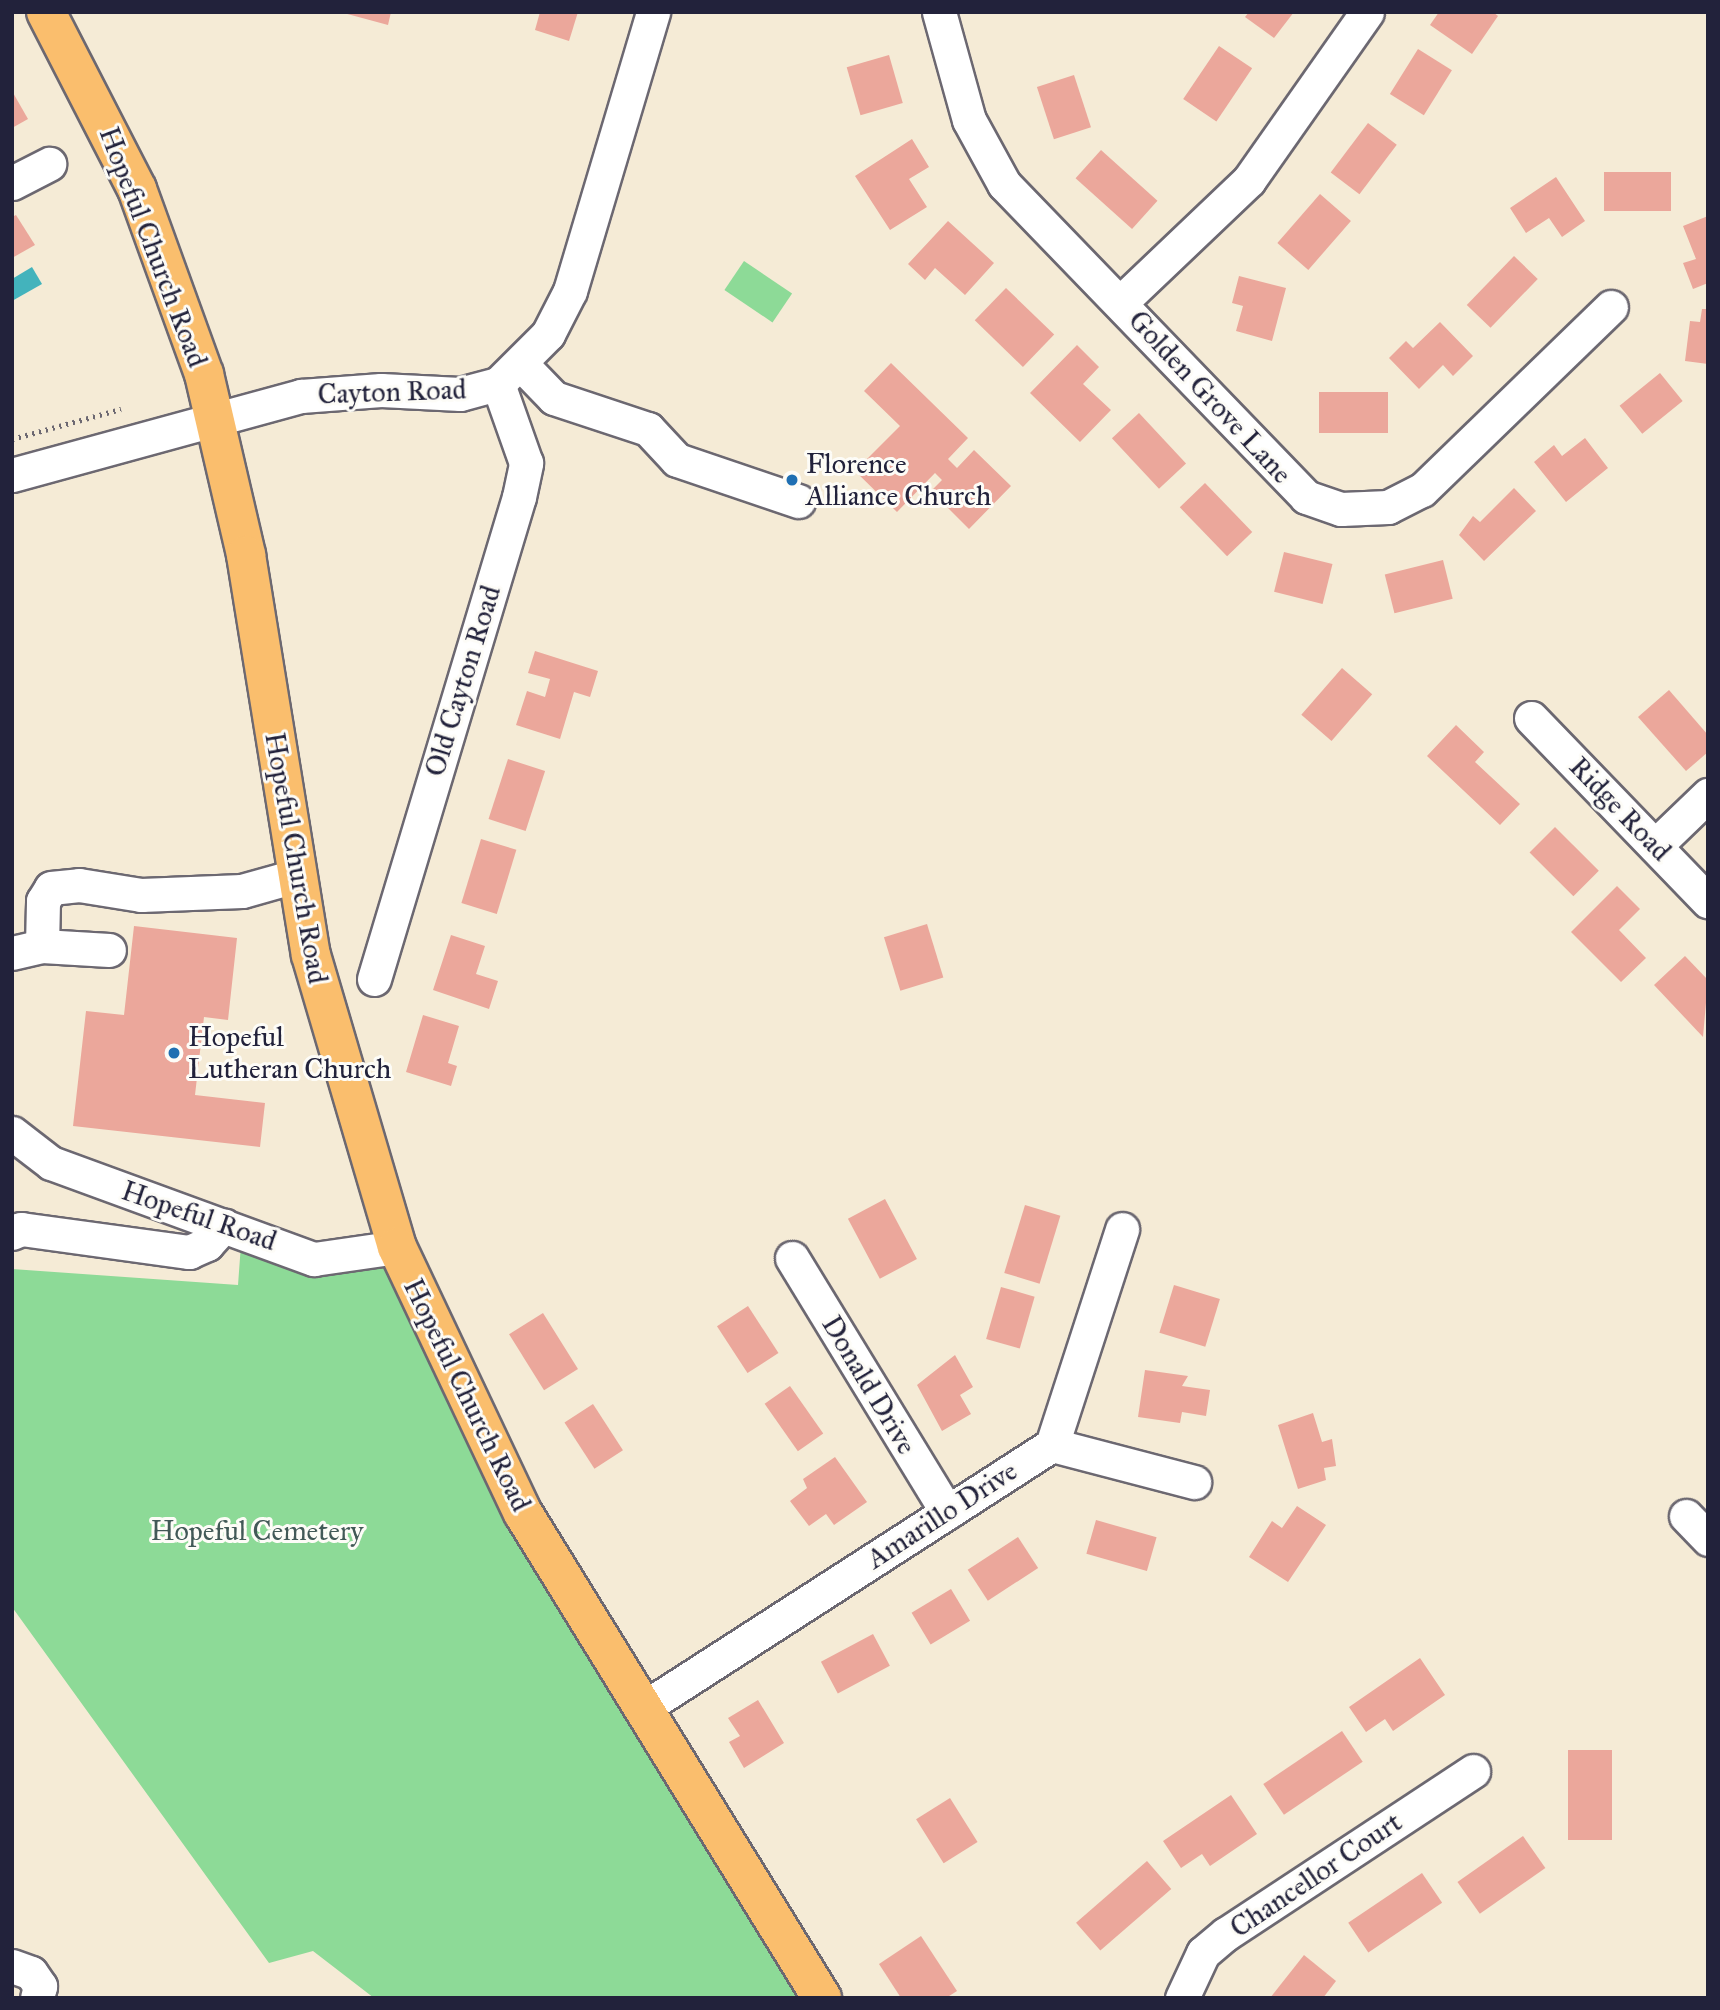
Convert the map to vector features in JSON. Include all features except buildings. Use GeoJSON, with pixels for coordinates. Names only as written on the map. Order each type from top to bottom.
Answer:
{"type":"FeatureCollection","features":[{"type":"Feature","properties":{"kind":"main road","name":"Hopeful Church Road"},"geometry":{"type":"LineString","coordinates":[[46,12],[137,189],[216,419],[246,555],[295,876],[329,1027],[397,1247],[511,1491],[642,1709],[822,1998]]}},
{"type":"Feature","properties":{"kind":"street"},"geometry":{"type":"LineString","coordinates":[[653,12],[570,291],[548,334],[510,374],[554,398],[648,429],[677,460],[798,502]]}},
{"type":"Feature","properties":{"kind":"street","name":"Golden Grove Lane"},"geometry":{"type":"LineString","coordinates":[[939,12],[970,120],[1004,184],[1121,302],[1284,478],[1306,497],[1341,509],[1388,507],[1422,490],[1611,307]]}},
{"type":"Feature","properties":{"kind":"street"},"geometry":{"type":"LineString","coordinates":[[1121,302],[1249,180],[1367,12]]}},
{"type":"Feature","properties":{"kind":"street"},"geometry":{"type":"LineString","coordinates":[[12,183],[49,164]]}},
{"type":"Feature","properties":{"kind":"street","name":"Cayton Road"},"geometry":{"type":"LineString","coordinates":[[12,475],[301,396],[381,390],[460,394],[510,374]]}},
{"type":"Feature","properties":{"kind":"street","name":"Old Cayton Road"},"geometry":{"type":"LineString","coordinates":[[374,979],[519,497],[526,463],[510,374]]}},
{"type":"Feature","properties":{"kind":"street","name":"Ridge Road"},"geometry":{"type":"LineString","coordinates":[[1531,718],[1708,901]]}},
{"type":"Feature","properties":{"kind":"street"},"geometry":{"type":"LineString","coordinates":[[1655,846],[1708,795]]}},
{"type":"Feature","properties":{"kind":"street"},"geometry":{"type":"LineString","coordinates":[[109,950],[27,949],[43,901],[51,888],[179,894],[242,891],[295,876]]}},
{"type":"Feature","properties":{"kind":"street","name":"Hopeful Road"},"geometry":{"type":"LineString","coordinates":[[12,1133],[51,1163],[314,1259],[397,1247]]}},
{"type":"Feature","properties":{"kind":"street"},"geometry":{"type":"LineString","coordinates":[[12,1233],[20,1228],[189,1252],[208,1244],[224,1225]]}},
{"type":"Feature","properties":{"kind":"street"},"geometry":{"type":"LineString","coordinates":[[1122,1229],[1052,1445],[1194,1482]]}},
{"type":"Feature","properties":{"kind":"street","name":"Donald Drive"},"geometry":{"type":"LineString","coordinates":[[792,1258],[947,1512]]}},
{"type":"Feature","properties":{"kind":"street","name":"Amarillo Drive"},"geometry":{"type":"LineString","coordinates":[[642,1709],[1052,1445]]}},
{"type":"Feature","properties":{"kind":"street","name":"Chancellor Court"},"geometry":{"type":"LineString","coordinates":[[1182,1998],[1203,1953],[1226,1934],[1473,1771]]}},
{"type":"Feature","properties":{"kind":"street"},"geometry":{"type":"LineString","coordinates":[[12,1966],[31,1973],[40,1986],[37,1998]]}},
{"type":"Feature","properties":{"kind":"path"},"geometry":{"type":"LineString","coordinates":[[12,439],[121,410]]}},
{"type":"Feature","properties":{"kind":"green space"},"geometry":{"type":"Polygon","coordinates":[[[744,261],[792,293],[773,322],[724,290],[744,261]]]}},
{"type":"Feature","properties":{"kind":"green space","name":"Hopeful Cemetery"},"geometry":{"type":"Polygon","coordinates":[[[242,1231],[271,1239],[397,1247],[455,1379],[822,1998],[374,1998],[313,1951],[269,1963],[12,1607],[12,1269],[238,1285],[242,1231]]]}},
{"type":"Feature","properties":{"kind":"water"},"geometry":{"type":"Polygon","coordinates":[[[32,267],[42,284],[12,301],[12,279],[32,267]]]}},
{"type":"Feature","properties":{"kind":"place","name":"Florence Alliance Church"},"geometry":{"type":"Point","coordinates":[792,480]}},
{"type":"Feature","properties":{"kind":"place","name":"Hopeful Lutheran Church"},"geometry":{"type":"Point","coordinates":[174,1053]}}]}
